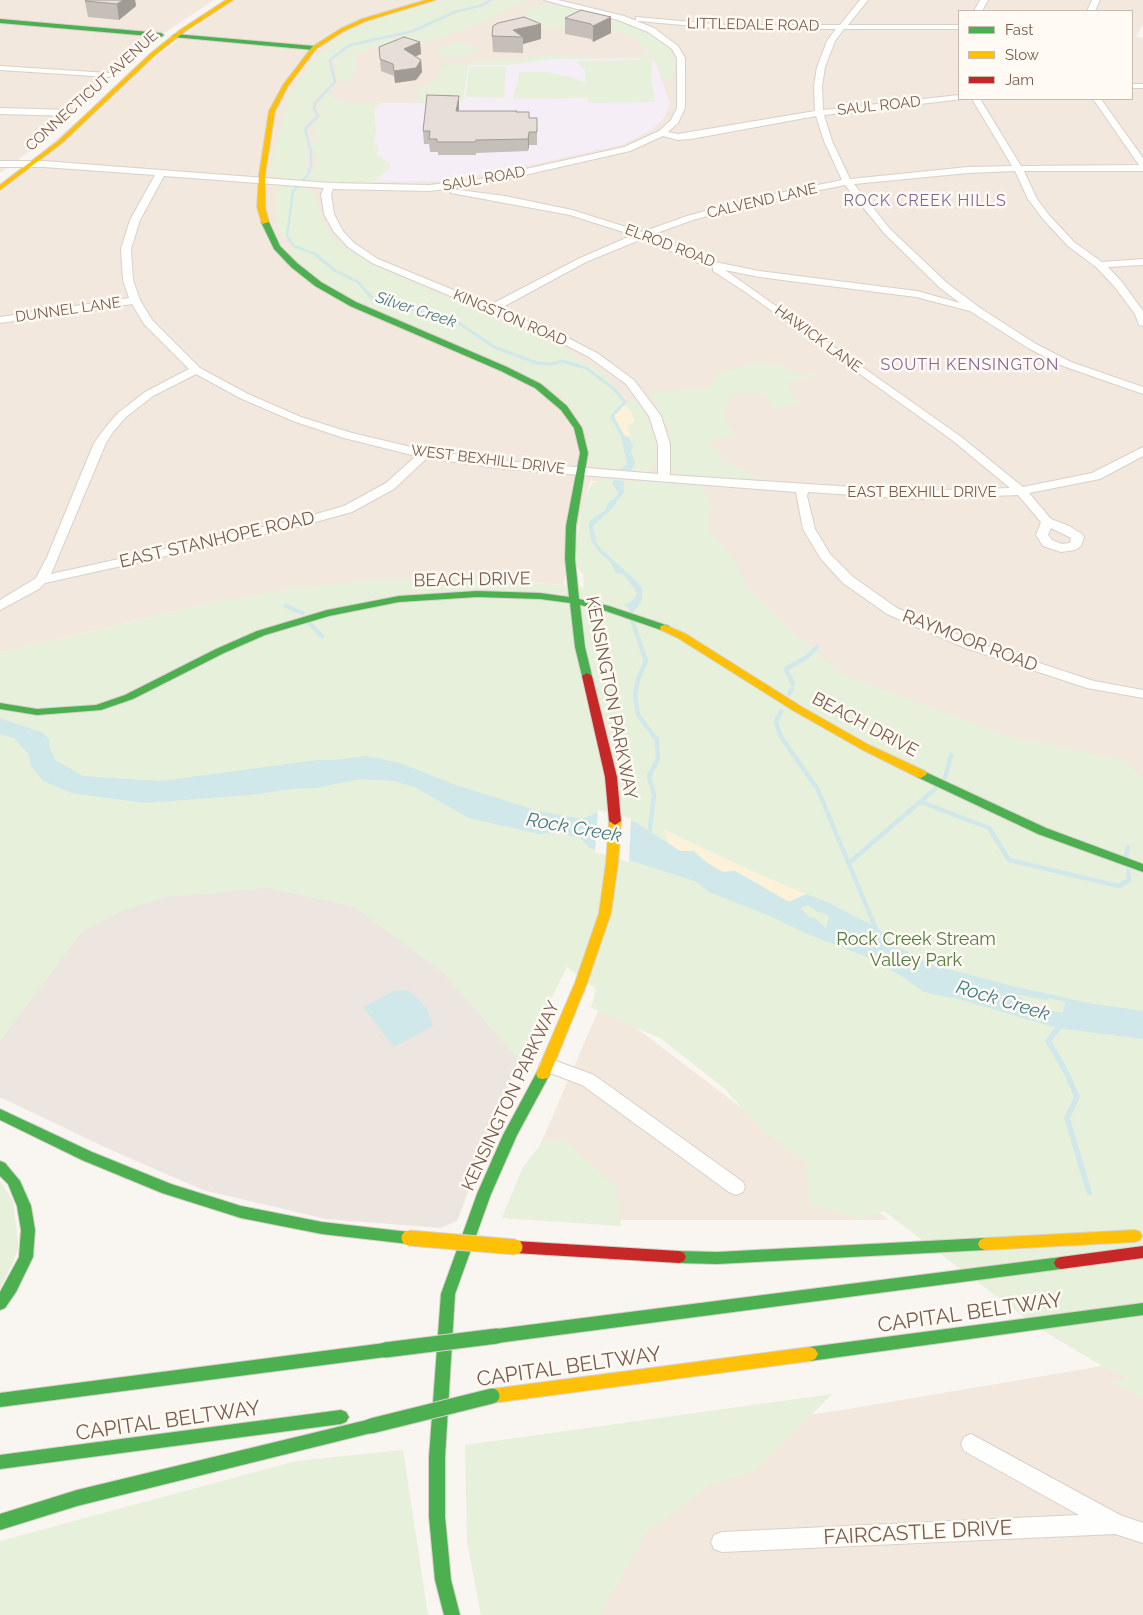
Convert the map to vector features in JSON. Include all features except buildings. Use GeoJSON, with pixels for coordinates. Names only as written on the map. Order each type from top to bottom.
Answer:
{"type":"FeatureCollection","features":[{"type":"Feature","properties":{"kind":"main road","name":"CONNECTICUT AVENUE"},"geometry":{"type":"LineString","coordinates":[[134,55],[214,0]]}},
{"type":"Feature","properties":{"kind":"main road","name":"CONNECTICUT AVENUE"},"geometry":{"type":"LineString","coordinates":[[0,188],[34,164],[60,142],[152,55],[175,36],[230,0]]}},
{"type":"Feature","properties":{"kind":"main road","name":"KENSINGTON PARKWAY"},"geometry":{"type":"LineString","coordinates":[[432,0],[364,20],[342,30],[314,48],[285,86],[272,111],[262,181],[261,207],[266,226],[277,247],[294,265],[318,284],[354,304],[504,369],[538,386],[564,408],[578,428],[584,453],[570,537],[574,600],[582,657],[611,777],[615,814],[612,863],[605,913],[581,983],[548,1065],[510,1134],[484,1194],[448,1294],[436,1457],[437,1508],[444,1580],[452,1615]]}},
{"type":"Feature","properties":{"kind":"main road"},"geometry":{"type":"LineString","coordinates":[[0,20],[164,36],[163,40],[149,50],[152,55]]}},
{"type":"Feature","properties":{"kind":"main road"},"geometry":{"type":"LineString","coordinates":[[182,21],[170,33],[175,36],[314,48]]}},
{"type":"Feature","properties":{"kind":"main road","name":"CONNECTICUT AVENUE"},"geometry":{"type":"LineString","coordinates":[[98,86],[121,65]]}},
{"type":"Feature","properties":{"kind":"main road","name":"CONNECTICUT AVENUE"},"geometry":{"type":"LineString","coordinates":[[0,173],[15,164],[56,129],[82,103]]}},
{"type":"Feature","properties":{"kind":"main road","name":"BEACH DRIVE"},"geometry":{"type":"LineString","coordinates":[[0,706],[37,712],[97,708],[129,697],[220,651],[261,634],[327,613],[399,599],[477,594],[540,596],[574,600],[606,608],[682,636],[798,709],[865,747],[1042,831],[1084,848],[1143,868]]}},
{"type":"Feature","properties":{"kind":"main road"},"geometry":{"type":"LineString","coordinates":[[0,1114],[87,1156],[167,1189],[241,1212],[322,1228],[409,1238],[514,1248],[626,1255],[718,1258],[1143,1236]]}},
{"type":"Feature","properties":{"kind":"main road"},"geometry":{"type":"LineString","coordinates":[[0,1168],[13,1181],[21,1197],[28,1230],[26,1257],[11,1288],[0,1304]]}},
{"type":"Feature","properties":{"kind":"main road","name":"CAPITAL BELTWAY"},"geometry":{"type":"LineString","coordinates":[[0,1400],[1143,1252]]}},
{"type":"Feature","properties":{"kind":"main road","name":"CAPITAL BELTWAY"},"geometry":{"type":"LineString","coordinates":[[376,1412],[1143,1310]]}},
{"type":"Feature","properties":{"kind":"main road"},"geometry":{"type":"LineString","coordinates":[[0,1522],[77,1498],[492,1396]]}},
{"type":"Feature","properties":{"kind":"main road","name":"CAPITAL BELTWAY"},"geometry":{"type":"LineString","coordinates":[[0,1462],[356,1415]]}},
{"type":"Feature","properties":{"kind":"street","name":"LITTLEDALE ROAD"},"geometry":{"type":"LineString","coordinates":[[548,0],[600,13],[664,23],[726,26],[958,27]]}},
{"type":"Feature","properties":{"kind":"street"},"geometry":{"type":"LineString","coordinates":[[864,0],[841,27],[832,41],[821,67],[818,86],[819,113],[828,141],[847,182],[887,231],[943,284],[976,310],[1032,346],[1068,364],[1143,390]]}},
{"type":"Feature","properties":{"kind":"street"},"geometry":{"type":"LineString","coordinates":[[600,13],[621,18],[650,30],[675,48],[681,58],[681,108],[675,121],[662,133]]}},
{"type":"Feature","properties":{"kind":"street"},"geometry":{"type":"LineString","coordinates":[[650,30],[656,24],[664,23]]}},
{"type":"Feature","properties":{"kind":"street"},"geometry":{"type":"LineString","coordinates":[[0,68],[110,75]]}},
{"type":"Feature","properties":{"kind":"street","name":"SAUL ROAD"},"geometry":{"type":"LineString","coordinates":[[0,164],[34,164],[330,186],[429,188],[481,182],[610,153],[662,133],[678,137],[692,136],[819,113],[958,98]]}},
{"type":"Feature","properties":{"kind":"street"},"geometry":{"type":"LineString","coordinates":[[977,100],[1046,217],[1072,244],[1100,265],[1118,284],[1140,314],[1143,323]]}},
{"type":"Feature","properties":{"kind":"street"},"geometry":{"type":"LineString","coordinates":[[1097,100],[1143,164]]}},
{"type":"Feature","properties":{"kind":"street"},"geometry":{"type":"LineString","coordinates":[[0,111],[72,114]]}},
{"type":"Feature","properties":{"kind":"street","name":"CALVEND LANE"},"geometry":{"type":"LineString","coordinates":[[491,309],[582,260],[642,235],[744,203],[847,182],[926,173],[1017,167],[1143,168]]}},
{"type":"Feature","properties":{"kind":"street","name":"WEST BEXHILL DRIVE"},"geometry":{"type":"LineString","coordinates":[[160,174],[135,220],[126,249],[128,280],[135,300],[148,322],[196,370],[244,396],[297,418],[348,436],[424,454],[580,472],[664,478]]}},
{"type":"Feature","properties":{"kind":"street"},"geometry":{"type":"LineString","coordinates":[[481,182],[480,189],[485,195]]}},
{"type":"Feature","properties":{"kind":"street","name":"KINGSTON ROAD"},"geometry":{"type":"LineString","coordinates":[[330,186],[326,194],[328,214],[339,232],[351,245],[385,266],[562,339],[593,355],[630,382],[655,416],[664,444],[664,478]]}},
{"type":"Feature","properties":{"kind":"street","name":"ELROD ROAD"},"geometry":{"type":"LineString","coordinates":[[429,188],[485,195],[572,213],[642,235],[707,263],[770,276],[917,294],[976,310]]}},
{"type":"Feature","properties":{"kind":"street"},"geometry":{"type":"LineString","coordinates":[[1100,265],[1143,262]]}},
{"type":"Feature","properties":{"kind":"street","name":"HAWICK LANE"},"geometry":{"type":"LineString","coordinates":[[707,263],[748,289],[956,438],[1020,491],[1047,522]]}},
{"type":"Feature","properties":{"kind":"street"},"geometry":{"type":"LineString","coordinates":[[748,289],[756,281],[770,276]]}},
{"type":"Feature","properties":{"kind":"street","name":"ELROD ROAD"},"geometry":{"type":"LineString","coordinates":[[917,294],[936,292],[942,288],[943,284]]}},
{"type":"Feature","properties":{"kind":"street","name":"DUNNEL LANE"},"geometry":{"type":"LineString","coordinates":[[0,320],[135,300]]}},
{"type":"Feature","properties":{"kind":"street"},"geometry":{"type":"LineString","coordinates":[[41,580],[53,557],[100,443],[109,430],[122,415],[149,394],[196,370]]}},
{"type":"Feature","properties":{"kind":"street","name":"EAST STANHOPE ROAD"},"geometry":{"type":"LineString","coordinates":[[0,606],[41,580],[301,522],[348,509],[390,486],[424,454]]}},
{"type":"Feature","properties":{"kind":"street","name":"EAST BEXHILL DRIVE"},"geometry":{"type":"LineString","coordinates":[[664,478],[802,489],[915,495],[1020,491],[1054,486],[1096,476],[1142,454]]}},
{"type":"Feature","properties":{"kind":"street","name":"RAYMOOR ROAD"},"geometry":{"type":"LineString","coordinates":[[802,489],[801,496],[809,529],[825,556],[848,580],[884,606],[932,630],[970,645],[1092,685],[1143,694]]}},
{"type":"Feature","properties":{"kind":"street"},"geometry":{"type":"LineString","coordinates":[[548,1065],[588,1080],[736,1187]]}},
{"type":"Feature","properties":{"kind":"street"},"geometry":{"type":"LineString","coordinates":[[971,1444],[1115,1524],[1143,1533]]}},
{"type":"Feature","properties":{"kind":"street","name":"FAIRCASTLE DRIVE"},"geometry":{"type":"LineString","coordinates":[[722,1542],[1115,1524]]}},
{"type":"Feature","properties":{"kind":"shaded area"},"geometry":{"type":"Polygon","coordinates":[[[0,0],[214,0],[161,35],[121,65],[47,139],[0,173],[0,0]]]}},
{"type":"Feature","properties":{"kind":"shaded area"},"geometry":{"type":"Polygon","coordinates":[[[230,0],[1143,0],[1143,24],[1136,37],[1143,38],[1143,779],[1121,780],[875,694],[757,626],[685,488],[590,481],[563,585],[517,581],[214,602],[0,653],[0,188],[113,90],[230,0]]]}},
{"type":"Feature","properties":{"kind":"shaded area"},"geometry":{"type":"Polygon","coordinates":[[[650,58],[655,60],[670,104],[665,116],[653,129],[624,144],[500,172],[439,181],[332,182],[361,103],[458,103],[465,65],[551,59],[650,58]]]}},
{"type":"Feature","properties":{"kind":"shaded area"},"geometry":{"type":"Polygon","coordinates":[[[291,873],[547,985],[457,1221],[441,1228],[326,1219],[203,1190],[111,1150],[0,1097],[0,984],[99,896],[291,873]]]}},
{"type":"Feature","properties":{"kind":"shaded area"},"geometry":{"type":"Polygon","coordinates":[[[602,1002],[889,1220],[589,1220],[513,1208],[602,1002]]]}},
{"type":"Feature","properties":{"kind":"shaded area"},"geometry":{"type":"Polygon","coordinates":[[[1102,1366],[1143,1383],[1143,1615],[499,1615],[482,1462],[849,1409],[1102,1366]]]}},
{"type":"Feature","properties":{"kind":"green space"},"geometry":{"type":"Polygon","coordinates":[[[444,0],[486,0],[481,4],[451,11],[443,18],[421,27],[346,45],[330,59],[328,66],[333,80],[331,84],[317,98],[314,98],[310,104],[315,116],[307,122],[305,127],[306,170],[313,173],[318,162],[311,144],[317,137],[313,125],[322,116],[318,102],[334,91],[332,98],[347,103],[381,103],[374,110],[376,132],[373,145],[378,146],[377,155],[389,163],[391,167],[370,185],[291,180],[272,176],[270,169],[289,96],[308,67],[320,53],[329,44],[352,30],[382,17],[444,0]]]}},
{"type":"Feature","properties":{"kind":"green space"},"geometry":{"type":"Polygon","coordinates":[[[494,0],[527,0],[489,19],[436,40],[416,45],[399,44],[365,50],[356,55],[356,67],[348,82],[338,80],[334,60],[351,45],[414,33],[461,11],[488,5],[494,0]]]}},
{"type":"Feature","properties":{"kind":"green space"},"geometry":{"type":"Polygon","coordinates":[[[548,3],[617,20],[649,34],[670,51],[673,57],[669,59],[675,60],[672,77],[663,80],[655,60],[633,58],[649,53],[634,38],[624,33],[577,25],[541,29],[531,23],[528,15],[522,11],[548,3]]]}},
{"type":"Feature","properties":{"kind":"green space"},"geometry":{"type":"Polygon","coordinates":[[[456,42],[479,48],[465,57],[446,58],[438,55],[437,51],[440,48],[456,42]]]}},
{"type":"Feature","properties":{"kind":"green space"},"geometry":{"type":"Polygon","coordinates":[[[587,55],[593,58],[550,59],[509,65],[468,65],[463,101],[410,103],[420,96],[420,90],[410,90],[432,83],[439,77],[443,65],[535,56],[587,55]]]}},
{"type":"Feature","properties":{"kind":"green space"},"geometry":{"type":"Polygon","coordinates":[[[651,60],[655,102],[589,103],[588,98],[513,99],[520,72],[548,72],[586,83],[585,69],[579,65],[578,61],[651,60]]]}},
{"type":"Feature","properties":{"kind":"green space"},"geometry":{"type":"Polygon","coordinates":[[[469,67],[506,67],[504,98],[466,97],[469,67]]]}},
{"type":"Feature","properties":{"kind":"green space"},"geometry":{"type":"Polygon","coordinates":[[[280,186],[309,188],[315,195],[324,224],[337,241],[360,258],[564,348],[607,376],[614,389],[625,402],[624,405],[632,401],[633,395],[642,408],[656,446],[655,461],[648,472],[631,471],[635,463],[631,452],[633,445],[628,437],[631,436],[627,425],[612,416],[621,436],[627,464],[620,470],[594,466],[591,462],[588,434],[578,414],[562,396],[545,384],[505,364],[360,302],[328,284],[303,265],[289,251],[293,245],[287,236],[283,236],[277,224],[276,195],[280,186]]]}},
{"type":"Feature","properties":{"kind":"green space"},"geometry":{"type":"Polygon","coordinates":[[[756,363],[779,364],[798,375],[835,371],[787,382],[798,402],[774,410],[766,394],[730,393],[724,415],[735,436],[709,441],[724,461],[747,471],[758,481],[682,476],[672,470],[669,430],[650,393],[713,386],[714,374],[756,363]]]}},
{"type":"Feature","properties":{"kind":"green space","name":"Rock Creek Stream Valley Park"},"geometry":{"type":"Polygon","coordinates":[[[613,480],[612,484],[624,484],[624,481],[646,481],[703,487],[711,507],[708,530],[729,552],[749,589],[792,632],[844,675],[1007,736],[1120,759],[1143,777],[1143,1397],[1110,1382],[1131,1378],[1102,1366],[1037,1327],[884,1211],[861,1219],[810,1205],[805,1162],[761,1130],[725,1089],[660,1038],[591,1008],[596,989],[567,967],[520,1062],[442,972],[354,907],[269,888],[166,897],[122,911],[81,933],[0,1042],[0,653],[214,602],[299,587],[369,580],[463,577],[584,587],[583,574],[575,565],[574,553],[584,501],[592,483],[613,480]]]}},
{"type":"Feature","properties":{"kind":"green space"},"geometry":{"type":"Polygon","coordinates":[[[563,1139],[617,1187],[621,1226],[502,1218],[523,1167],[542,1143],[563,1139]]]}},
{"type":"Feature","properties":{"kind":"green space"},"geometry":{"type":"Polygon","coordinates":[[[0,1180],[13,1201],[19,1249],[0,1289],[0,1180]]]}},
{"type":"Feature","properties":{"kind":"green space"},"geometry":{"type":"Polygon","coordinates":[[[832,1394],[755,1472],[712,1484],[647,1532],[601,1615],[481,1615],[467,1542],[465,1445],[832,1394]]]}},
{"type":"Feature","properties":{"kind":"green space"},"geometry":{"type":"Polygon","coordinates":[[[403,1450],[428,1615],[0,1615],[0,1541],[296,1461],[403,1450]]]}},
{"type":"Feature","properties":{"kind":"sand"},"geometry":{"type":"Polygon","coordinates":[[[623,405],[630,409],[635,422],[627,426],[631,437],[622,434],[612,416],[623,405]]]}},
{"type":"Feature","properties":{"kind":"sand"},"geometry":{"type":"Polygon","coordinates":[[[663,829],[806,894],[789,902],[735,871],[723,872],[707,863],[694,851],[680,851],[668,842],[663,829]]]}},
{"type":"Feature","properties":{"kind":"water"},"geometry":{"type":"Polygon","coordinates":[[[621,436],[628,437],[633,445],[631,452],[635,463],[631,471],[620,470],[627,464],[621,436]]]}},
{"type":"Feature","properties":{"kind":"water"},"geometry":{"type":"Polygon","coordinates":[[[613,480],[624,481],[624,492],[615,506],[593,526],[597,544],[642,588],[642,600],[635,610],[624,606],[634,599],[637,592],[623,574],[616,573],[610,562],[598,551],[591,540],[589,522],[605,510],[610,500],[613,500],[619,493],[612,484],[613,480]]]}},
{"type":"Feature","properties":{"kind":"water","name":"Rock Creek"},"geometry":{"type":"Polygon","coordinates":[[[0,718],[43,733],[49,739],[50,748],[55,760],[83,776],[161,781],[317,760],[366,756],[400,763],[456,785],[538,811],[582,819],[596,813],[635,822],[680,851],[694,851],[707,863],[723,872],[735,871],[789,902],[806,894],[827,902],[878,928],[892,943],[929,964],[1088,1003],[1143,1011],[1143,1039],[1057,1028],[958,999],[924,992],[901,976],[867,957],[807,934],[770,916],[709,892],[695,881],[590,848],[580,838],[556,833],[539,834],[469,818],[414,787],[394,781],[360,779],[316,788],[145,803],[71,793],[43,781],[31,766],[29,755],[14,738],[0,734],[0,718]],[[808,905],[801,908],[809,917],[815,918],[826,928],[829,917],[824,913],[817,912],[808,905]],[[1015,994],[1024,1000],[1021,1001],[1025,1006],[1063,1013],[1065,1002],[1015,994]]]}},
{"type":"Feature","properties":{"kind":"water"},"geometry":{"type":"Polygon","coordinates":[[[396,990],[407,990],[414,995],[427,1009],[433,1026],[394,1047],[363,1007],[396,990]]]}},
{"type":"Feature","properties":{"kind":"pier"},"geometry":{"type":"Polygon","coordinates":[[[598,810],[631,818],[629,862],[595,852],[598,810]]]}},
{"type":"Feature","properties":{"kind":"waterway","name":"Silver Creek"},"geometry":{"type":"LineString","coordinates":[[318,255],[294,246],[287,236],[293,191],[307,176],[311,167],[311,152],[305,129],[318,116],[314,108],[315,103],[335,82],[330,60],[350,45],[413,31],[455,12],[483,5],[490,0]]}},
{"type":"Feature","properties":{"kind":"waterway","name":"Silver Creek"},"geometry":{"type":"LineString","coordinates":[[315,254],[334,270],[358,282],[372,298],[456,321],[494,347],[537,363],[552,364],[562,361],[586,368],[614,389],[625,402],[612,416],[625,440]]}},
{"type":"Feature","properties":{"kind":"waterway","name":"Silver Creek"},"geometry":{"type":"LineString","coordinates":[[635,604],[630,614],[646,661],[638,679],[635,695],[638,715],[657,740],[658,759],[649,776],[654,795],[649,836]]}},
{"type":"Feature","properties":{"kind":"waterway"},"geometry":{"type":"LineString","coordinates":[[286,606],[302,613]]}},
{"type":"Feature","properties":{"kind":"waterway"},"geometry":{"type":"LineString","coordinates":[[309,623],[322,636]]}},
{"type":"Feature","properties":{"kind":"waterway"},"geometry":{"type":"LineString","coordinates":[[793,684],[786,669],[807,657],[817,647]]}},
{"type":"Feature","properties":{"kind":"waterway"},"geometry":{"type":"LineString","coordinates":[[789,694],[792,689]]}},
{"type":"Feature","properties":{"kind":"waterway"},"geometry":{"type":"LineString","coordinates":[[781,711],[776,722],[780,735],[818,790],[876,929]]}},
{"type":"Feature","properties":{"kind":"waterway"},"geometry":{"type":"LineString","coordinates":[[945,778],[951,755]]}},
{"type":"Feature","properties":{"kind":"waterway"},"geometry":{"type":"LineString","coordinates":[[850,862],[935,789]]}},
{"type":"Feature","properties":{"kind":"waterway"},"geometry":{"type":"LineString","coordinates":[[921,802],[989,828],[1009,860],[1119,886],[1129,880],[1128,871]]}},
{"type":"Feature","properties":{"kind":"waterway"},"geometry":{"type":"LineString","coordinates":[[1126,856],[1128,847]]}},
{"type":"Feature","properties":{"kind":"waterway"},"geometry":{"type":"LineString","coordinates":[[1055,1033],[1063,1024]]}},
{"type":"Feature","properties":{"kind":"waterway"},"geometry":{"type":"LineString","coordinates":[[1056,1031],[1048,1041],[1066,1072],[1077,1097],[1067,1118],[1089,1192]]}},
{"type":"Feature","properties":{"kind":"traffic: fast"},"geometry":{"type":"LineString","coordinates":[[0,21],[161,35]]}},
{"type":"Feature","properties":{"kind":"traffic: fast"},"geometry":{"type":"LineString","coordinates":[[175,36],[314,48]]}},
{"type":"Feature","properties":{"kind":"traffic: fast"},"geometry":{"type":"LineString","coordinates":[[265,222],[277,247],[294,265],[318,284],[353,304],[504,369],[538,386],[564,408],[578,428],[584,453],[571,526],[570,559],[580,647],[587,676]]}},
{"type":"Feature","properties":{"kind":"traffic: fast"},"geometry":{"type":"LineString","coordinates":[[0,706],[37,712],[97,708],[129,697],[220,651],[261,633],[327,613],[399,599],[477,594],[540,596],[573,600],[606,608],[665,628]]}},
{"type":"Feature","properties":{"kind":"traffic: fast"},"geometry":{"type":"LineString","coordinates":[[921,774],[1042,831],[1143,868]]}},
{"type":"Feature","properties":{"kind":"traffic: fast"},"geometry":{"type":"LineString","coordinates":[[452,1615],[443,1580],[437,1517],[437,1457],[448,1294],[484,1194],[510,1135],[543,1074]]}},
{"type":"Feature","properties":{"kind":"traffic: fast"},"geometry":{"type":"LineString","coordinates":[[0,1114],[87,1156],[167,1189],[241,1212],[322,1228],[409,1238]]}},
{"type":"Feature","properties":{"kind":"traffic: fast"},"geometry":{"type":"LineString","coordinates":[[0,1167],[13,1181],[24,1206],[28,1230],[26,1257],[11,1288],[0,1304]]}},
{"type":"Feature","properties":{"kind":"traffic: fast"},"geometry":{"type":"LineString","coordinates":[[679,1257],[717,1258],[985,1244]]}},
{"type":"Feature","properties":{"kind":"traffic: fast"},"geometry":{"type":"LineString","coordinates":[[497,1336],[1061,1263]]}},
{"type":"Feature","properties":{"kind":"traffic: fast"},"geometry":{"type":"LineString","coordinates":[[810,1354],[1143,1309]]}},
{"type":"Feature","properties":{"kind":"traffic: fast"},"geometry":{"type":"LineString","coordinates":[[385,1350],[497,1336]]}},
{"type":"Feature","properties":{"kind":"traffic: fast"},"geometry":{"type":"LineString","coordinates":[[0,1400],[385,1350]]}},
{"type":"Feature","properties":{"kind":"traffic: fast"},"geometry":{"type":"LineString","coordinates":[[371,1426],[492,1396]]}},
{"type":"Feature","properties":{"kind":"traffic: fast"},"geometry":{"type":"LineString","coordinates":[[0,1462],[341,1417]]}},
{"type":"Feature","properties":{"kind":"traffic: fast"},"geometry":{"type":"LineString","coordinates":[[0,1522],[77,1498],[371,1426]]}},
{"type":"Feature","properties":{"kind":"traffic: slow"},"geometry":{"type":"LineString","coordinates":[[0,188],[60,142],[152,55],[182,31],[230,0]]}},
{"type":"Feature","properties":{"kind":"traffic: slow"},"geometry":{"type":"LineString","coordinates":[[265,222],[261,207],[262,175],[272,111],[285,86],[314,48],[342,30],[364,20],[432,0]]}},
{"type":"Feature","properties":{"kind":"traffic: slow"},"geometry":{"type":"LineString","coordinates":[[665,628],[682,636],[798,709],[865,747],[921,774]]}},
{"type":"Feature","properties":{"kind":"traffic: slow"},"geometry":{"type":"LineString","coordinates":[[543,1074],[581,983],[605,913],[612,863],[615,821]]}},
{"type":"Feature","properties":{"kind":"traffic: slow"},"geometry":{"type":"LineString","coordinates":[[985,1244],[1135,1236]]}},
{"type":"Feature","properties":{"kind":"traffic: slow"},"geometry":{"type":"LineString","coordinates":[[409,1238],[515,1247]]}},
{"type":"Feature","properties":{"kind":"traffic: slow"},"geometry":{"type":"LineString","coordinates":[[492,1396],[810,1354]]}},
{"type":"Feature","properties":{"kind":"traffic: jam"},"geometry":{"type":"LineString","coordinates":[[587,676],[611,777],[615,821]]}},
{"type":"Feature","properties":{"kind":"traffic: jam"},"geometry":{"type":"LineString","coordinates":[[515,1247],[679,1257]]}},
{"type":"Feature","properties":{"kind":"traffic: jam"},"geometry":{"type":"LineString","coordinates":[[1061,1263],[1143,1252]]}},
{"type":"Feature","properties":{"kind":"district","name":"ROCK CREEK HILLS"},"geometry":{"type":"Point","coordinates":[925,201]}},
{"type":"Feature","properties":{"kind":"district","name":"SOUTH KENSINGTON"},"geometry":{"type":"Point","coordinates":[970,365]}}]}
